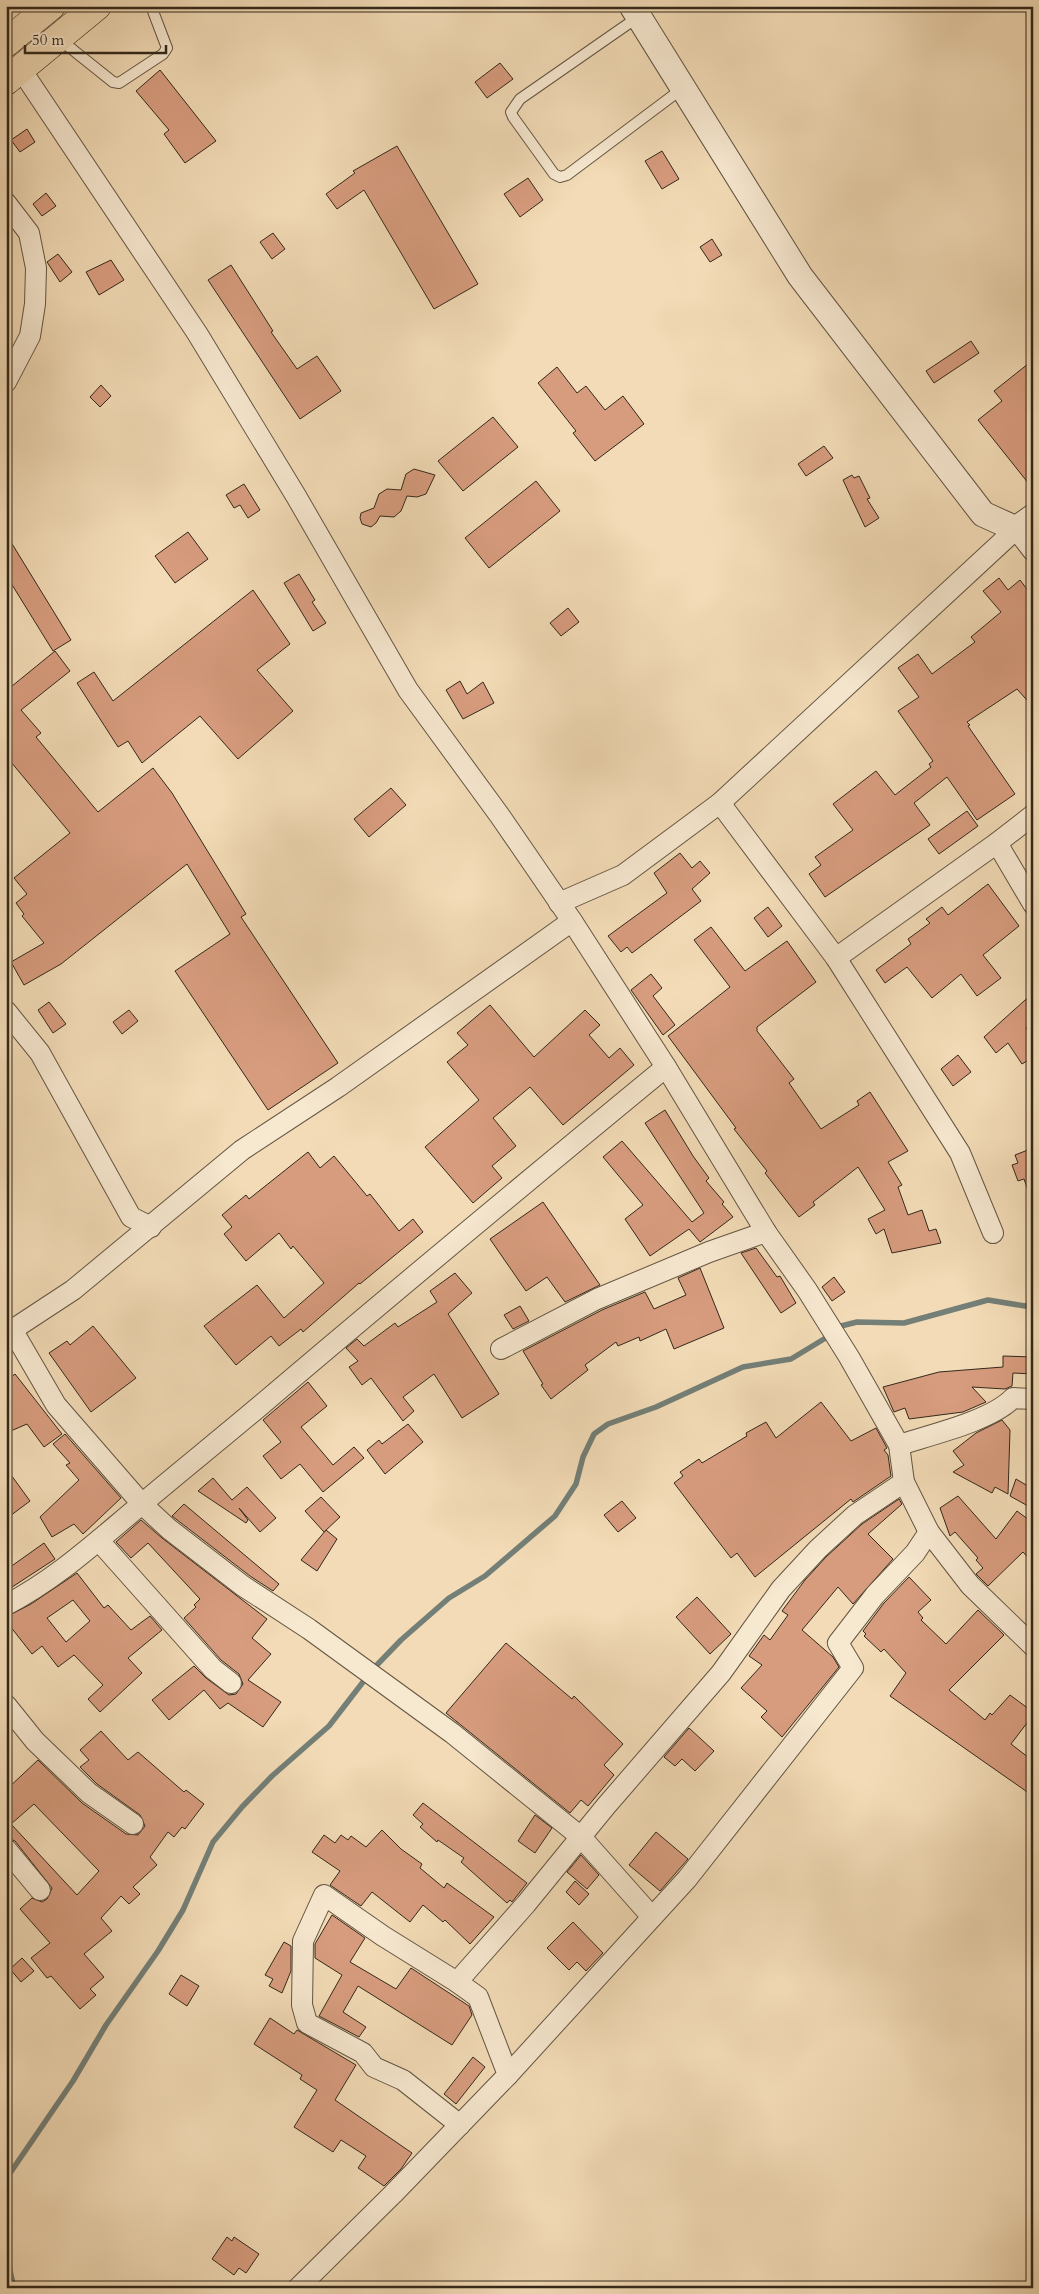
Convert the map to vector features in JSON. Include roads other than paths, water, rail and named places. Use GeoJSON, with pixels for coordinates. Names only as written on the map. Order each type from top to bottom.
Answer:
{"type":"FeatureCollection","features":[{"type":"Feature","properties":{"kind":"main road"},"geometry":{"type":"LineString","coordinates":[[6,42],[51,6]]}},
{"type":"Feature","properties":{"kind":"main road"},"geometry":{"type":"LineString","coordinates":[[13,75],[97,6]]}},
{"type":"Feature","properties":{"kind":"street"},"geometry":{"type":"LineString","coordinates":[[636,11],[800,276],[982,514],[1024,523]]}},
{"type":"Feature","properties":{"kind":"street"},"geometry":{"type":"LineString","coordinates":[[13,75],[197,333],[296,496],[408,690],[500,816],[572,921],[666,1068],[766,1232],[839,1340],[899,1445],[904,1482],[929,1532],[970,1585],[1033,1646]]}},
{"type":"Feature","properties":{"kind":"street"},"geometry":{"type":"LineString","coordinates":[[6,203],[29,233],[36,268],[35,304],[30,336],[6,382]]}},
{"type":"Feature","properties":{"kind":"street"},"geometry":{"type":"LineString","coordinates":[[1024,523],[1033,551]]}},
{"type":"Feature","properties":{"kind":"street"},"geometry":{"type":"LineString","coordinates":[[559,903],[623,875],[720,803],[1024,523]]}},
{"type":"Feature","properties":{"kind":"street"},"geometry":{"type":"LineString","coordinates":[[720,803],[836,958],[960,1153],[992,1233]]}},
{"type":"Feature","properties":{"kind":"street"},"geometry":{"type":"LineString","coordinates":[[836,958],[997,843],[1033,815]]}},
{"type":"Feature","properties":{"kind":"street"},"geometry":{"type":"LineString","coordinates":[[997,843],[1033,904]]}},
{"type":"Feature","properties":{"kind":"street"},"geometry":{"type":"LineString","coordinates":[[572,921],[338,1087],[242,1150],[73,1290],[10,1332],[56,1405],[142,1504],[169,1529],[243,1586],[309,1629],[452,1733],[581,1837],[652,1917]]}},
{"type":"Feature","properties":{"kind":"street"},"geometry":{"type":"LineString","coordinates":[[6,1010],[40,1053],[131,1217],[151,1227]]}},
{"type":"Feature","properties":{"kind":"street"},"geometry":{"type":"LineString","coordinates":[[6,1605],[30,1593],[100,1542],[142,1504],[666,1068]]}},
{"type":"Feature","properties":{"kind":"street"},"geometry":{"type":"LineString","coordinates":[[116,1254],[131,1217]]}},
{"type":"Feature","properties":{"kind":"street"},"geometry":{"type":"LineString","coordinates":[[501,1349],[597,1299],[709,1252],[766,1232]]}},
{"type":"Feature","properties":{"kind":"street"},"geometry":{"type":"LineString","coordinates":[[899,1445],[954,1428],[996,1411],[1004,1407],[1013,1398],[1033,1399]]}},
{"type":"Feature","properties":{"kind":"street"},"geometry":{"type":"LineString","coordinates":[[457,1982],[526,1904],[721,1673],[781,1589],[818,1549],[855,1515],[904,1482]]}},
{"type":"Feature","properties":{"kind":"street"},"geometry":{"type":"LineString","coordinates":[[298,2288],[508,2075],[688,1879],[853,1668],[838,1643],[875,1595],[915,1554],[929,1532]]}},
{"type":"Feature","properties":{"kind":"street"},"geometry":{"type":"LineString","coordinates":[[100,1542],[213,1669],[231,1683]]}},
{"type":"Feature","properties":{"kind":"street"},"geometry":{"type":"LineString","coordinates":[[6,1705],[35,1741],[89,1793],[112,1807],[133,1824]]}},
{"type":"Feature","properties":{"kind":"street"},"geometry":{"type":"LineString","coordinates":[[6,1848],[40,1890]]}},
{"type":"Feature","properties":{"kind":"street"},"geometry":{"type":"LineString","coordinates":[[460,2125],[404,2080],[374,2067],[363,2053],[307,2023],[302,2005],[303,1941],[324,1895],[383,1936],[478,1997],[508,2075]]}},
{"type":"Feature","properties":{"kind":"lane"},"geometry":{"type":"LineString","coordinates":[[58,38],[113,82],[119,83],[163,54],[168,48],[151,6]]}},
{"type":"Feature","properties":{"kind":"lane"},"geometry":{"type":"LineString","coordinates":[[636,11],[520,99],[511,112],[513,117],[554,174],[567,176],[683,88]]}},
{"type":"Feature","properties":{"kind":"waterway"},"geometry":{"type":"LineString","coordinates":[[841,1326],[857,1322],[904,1323],[988,1300],[1025,1306],[1033,1305]]}},
{"type":"Feature","properties":{"kind":"waterway"},"geometry":{"type":"LineString","coordinates":[[374,1668],[401,1640],[449,1598],[485,1576],[555,1516],[576,1484],[583,1457],[594,1434],[608,1424],[656,1407],[743,1367],[791,1359],[824,1339]]}},
{"type":"Feature","properties":{"kind":"waterway"},"geometry":{"type":"LineString","coordinates":[[6,2179],[73,2081],[106,2025],[158,1951],[183,1910],[213,1842],[242,1807],[272,1776],[329,1726],[363,1682]]}},
{"type":"Feature","properties":{"kind":"waterway"},"geometry":{"type":"LineString","coordinates":[[6,2253],[14,2288]]}}]}
